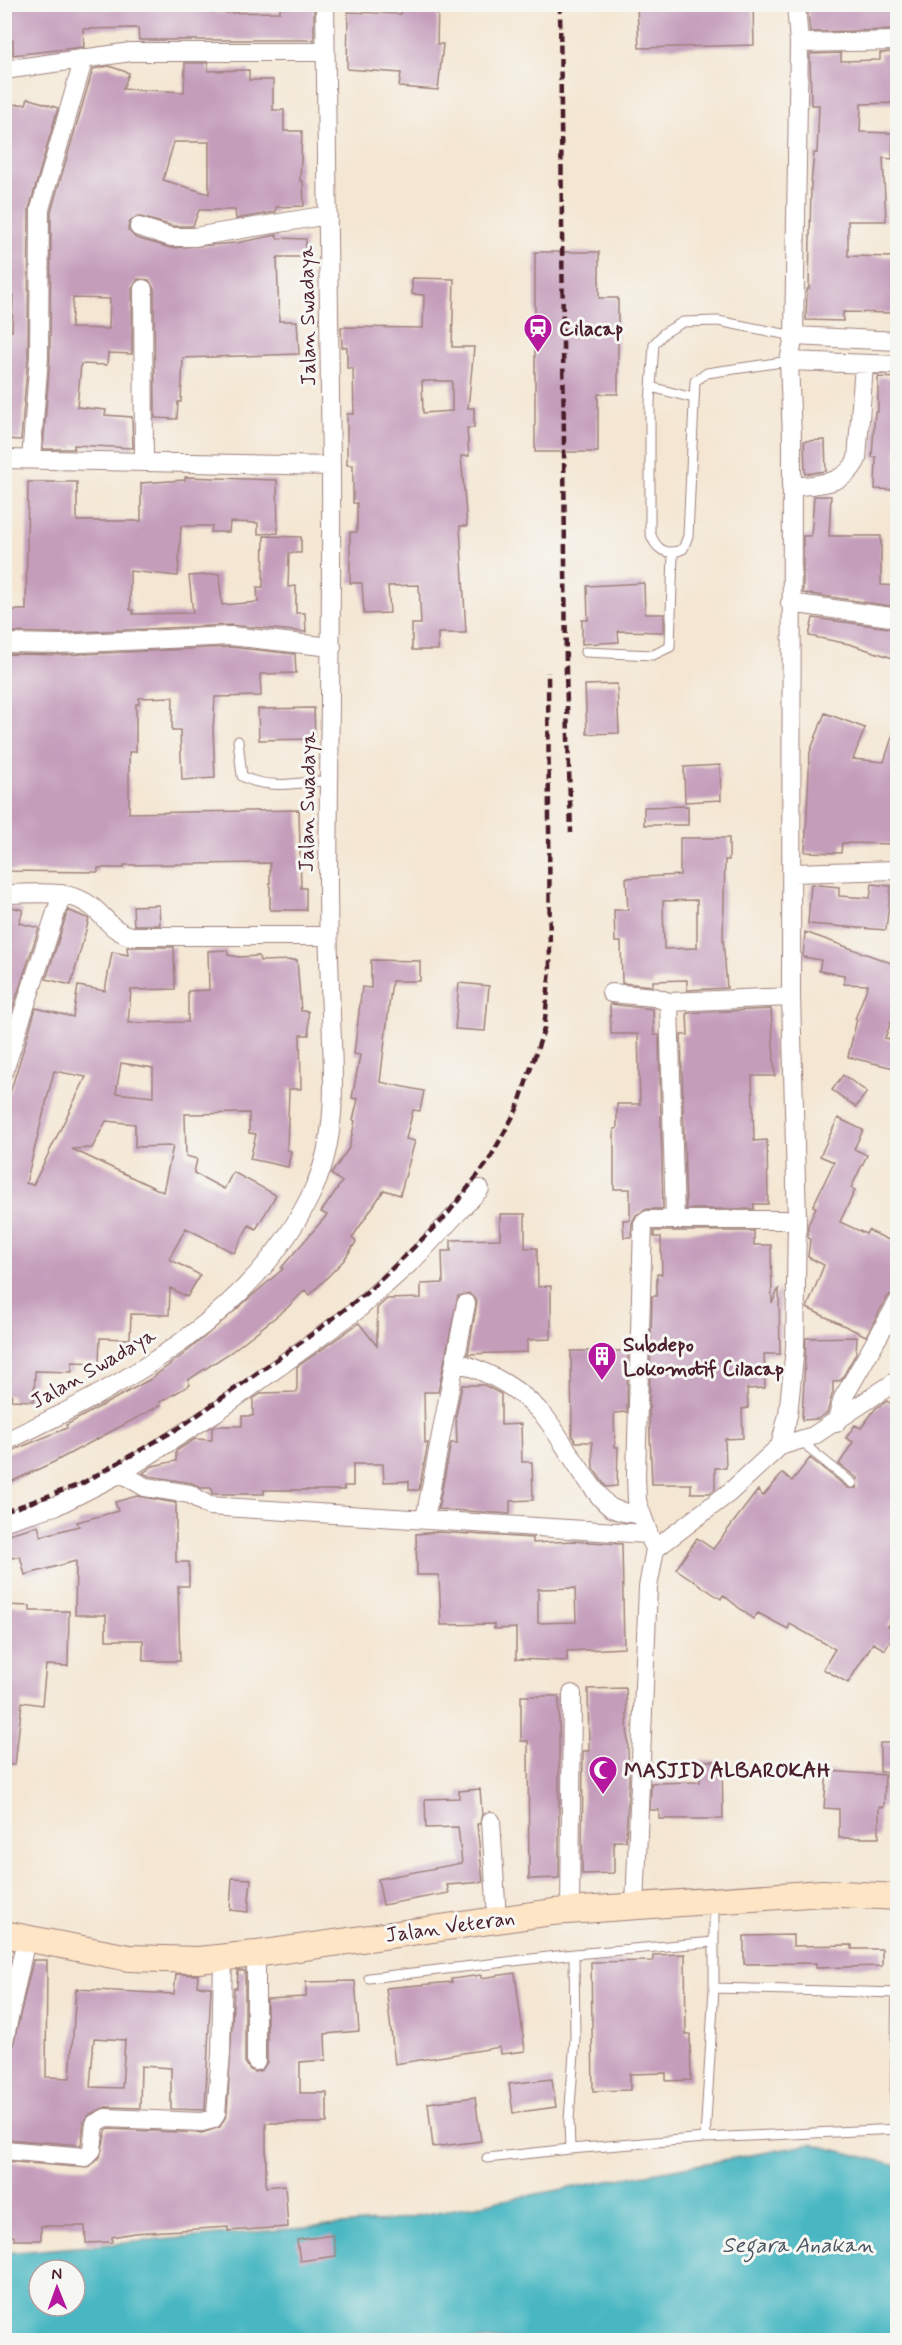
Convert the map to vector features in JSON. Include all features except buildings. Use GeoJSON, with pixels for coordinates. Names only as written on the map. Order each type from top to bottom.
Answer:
{"type":"FeatureCollection","features":[{"type":"Feature","properties":{"kind":"main road","name":"Jalan Veteran"},"geometry":{"type":"LineString","coordinates":[[15,1936],[129,1958],[164,1960],[223,1958],[497,1919],[570,1911],[823,1893],[897,1897]]}},
{"type":"Feature","properties":{"kind":"street","name":"Jalan Swadaya"},"geometry":{"type":"LineString","coordinates":[[4,1442],[155,1362],[210,1318],[255,1275],[295,1224],[323,1167],[330,1136],[333,1096],[328,936],[332,647],[325,4]]}},
{"type":"Feature","properties":{"kind":"street"},"geometry":{"type":"LineString","coordinates":[[780,1446],[788,1416],[792,1377],[798,1220],[791,997],[789,361],[794,336],[799,43],[796,4]]}},
{"type":"Feature","properties":{"kind":"street"},"geometry":{"type":"LineString","coordinates":[[799,43],[897,41]]}},
{"type":"Feature","properties":{"kind":"street"},"geometry":{"type":"LineString","coordinates":[[4,70],[131,51],[326,52]]}},
{"type":"Feature","properties":{"kind":"street"},"geometry":{"type":"LineString","coordinates":[[30,459],[39,357],[40,209],[84,58]]}},
{"type":"Feature","properties":{"kind":"street"},"geometry":{"type":"LineString","coordinates":[[139,227],[171,237],[194,237],[328,215]]}},
{"type":"Feature","properties":{"kind":"street"},"geometry":{"type":"LineString","coordinates":[[143,289],[144,462]]}},
{"type":"Feature","properties":{"kind":"street"},"geometry":{"type":"LineString","coordinates":[[794,336],[897,340]]}},
{"type":"Feature","properties":{"kind":"street"},"geometry":{"type":"LineString","coordinates":[[789,361],[897,365]]}},
{"type":"Feature","properties":{"kind":"street"},"geometry":{"type":"LineString","coordinates":[[791,488],[829,483],[853,469],[857,459],[864,365]]}},
{"type":"Feature","properties":{"kind":"street"},"geometry":{"type":"LineString","coordinates":[[4,459],[331,466]]}},
{"type":"Feature","properties":{"kind":"street"},"geometry":{"type":"LineString","coordinates":[[790,603],[897,618]]}},
{"type":"Feature","properties":{"kind":"street"},"geometry":{"type":"LineString","coordinates":[[4,643],[60,644],[230,636],[332,647]]}},
{"type":"Feature","properties":{"kind":"street"},"geometry":{"type":"LineString","coordinates":[[792,873],[897,870]]}},
{"type":"Feature","properties":{"kind":"street"},"geometry":{"type":"LineString","coordinates":[[4,894],[62,894],[78,897],[93,907],[117,932],[131,936],[328,936]]}},
{"type":"Feature","properties":{"kind":"street"},"geometry":{"type":"LineString","coordinates":[[4,1071],[62,894]]}},
{"type":"Feature","properties":{"kind":"street"},"geometry":{"type":"LineString","coordinates":[[611,993],[654,997],[669,1002],[791,997]]}},
{"type":"Feature","properties":{"kind":"street"},"geometry":{"type":"LineString","coordinates":[[669,1002],[675,1220]]}},
{"type":"Feature","properties":{"kind":"street"},"geometry":{"type":"LineString","coordinates":[[4,1521],[58,1505],[121,1473],[216,1412],[356,1311],[414,1259],[480,1189]]}},
{"type":"Feature","properties":{"kind":"street"},"geometry":{"type":"LineString","coordinates":[[635,1907],[651,1541],[637,1501],[636,1476],[643,1224],[648,1220],[798,1220]]}},
{"type":"Feature","properties":{"kind":"street"},"geometry":{"type":"LineString","coordinates":[[836,1423],[843,1398],[897,1302]]}},
{"type":"Feature","properties":{"kind":"street"},"geometry":{"type":"LineString","coordinates":[[425,1519],[466,1304]]}},
{"type":"Feature","properties":{"kind":"street"},"geometry":{"type":"LineString","coordinates":[[455,1361],[494,1376],[512,1386],[545,1417],[598,1496],[612,1509],[641,1515]]}},
{"type":"Feature","properties":{"kind":"street"},"geometry":{"type":"LineString","coordinates":[[121,1473],[145,1487],[190,1494],[198,1502],[209,1506],[425,1519],[651,1541],[730,1491],[780,1446],[802,1440],[836,1423],[897,1380]]}},
{"type":"Feature","properties":{"kind":"street"},"geometry":{"type":"LineString","coordinates":[[570,1911],[572,1694]]}},
{"type":"Feature","properties":{"kind":"street"},"geometry":{"type":"LineString","coordinates":[[491,1821],[497,1919]]}},
{"type":"Feature","properties":{"kind":"street"},"geometry":{"type":"LineString","coordinates":[[4,2041],[15,1936]]}},
{"type":"Feature","properties":{"kind":"street"},"geometry":{"type":"LineString","coordinates":[[255,2061],[256,1954]]}},
{"type":"Feature","properties":{"kind":"street"},"geometry":{"type":"LineString","coordinates":[[4,2150],[85,2157],[92,2150],[95,2124],[106,2118],[202,2122],[213,2119],[216,2113],[221,2054],[223,1958]]}},
{"type":"Feature","properties":{"kind":"lane"},"geometry":{"type":"LineString","coordinates":[[789,361],[707,373],[695,381],[687,537],[683,549],[673,553],[663,551],[653,543],[650,532],[651,387],[654,344],[664,333],[683,322],[718,321],[794,336]]}},
{"type":"Feature","properties":{"kind":"lane"},"geometry":{"type":"LineString","coordinates":[[651,387],[693,398]]}},
{"type":"Feature","properties":{"kind":"lane"},"geometry":{"type":"LineString","coordinates":[[585,652],[653,655],[670,647],[673,553]]}},
{"type":"Feature","properties":{"kind":"lane"},"geometry":{"type":"LineString","coordinates":[[238,741],[242,776],[251,781],[304,783],[329,780]]}},
{"type":"Feature","properties":{"kind":"lane"},"geometry":{"type":"LineString","coordinates":[[802,1440],[812,1451],[852,1483]]}},
{"type":"Feature","properties":{"kind":"lane"},"geometry":{"type":"LineString","coordinates":[[705,2138],[714,1988],[714,1899]]}},
{"type":"Feature","properties":{"kind":"lane"},"geometry":{"type":"LineString","coordinates":[[897,1913],[895,2103],[897,2111]]}},
{"type":"Feature","properties":{"kind":"lane"},"geometry":{"type":"LineString","coordinates":[[369,1978],[574,1954],[714,1942]]}},
{"type":"Feature","properties":{"kind":"lane"},"geometry":{"type":"LineString","coordinates":[[570,2149],[569,2120],[575,2039],[574,1954]]}},
{"type":"Feature","properties":{"kind":"lane"},"geometry":{"type":"LineString","coordinates":[[714,1988],[897,1993]]}},
{"type":"Feature","properties":{"kind":"lane"},"geometry":{"type":"LineString","coordinates":[[488,2158],[705,2138],[897,2129]]}},
{"type":"Feature","properties":{"kind":"water","name":"Segara Anakan"},"geometry":{"type":"Polygon","coordinates":[[[812,2144],[897,2165],[897,2340],[5,2340],[5,2253],[388,2221],[812,2144]]]}},
{"type":"Feature","properties":{"kind":"railway"},"geometry":{"type":"LineString","coordinates":[[560,4],[566,672],[571,833]]}},
{"type":"Feature","properties":{"kind":"railway"},"geometry":{"type":"LineString","coordinates":[[4,1512],[81,1484],[179,1428],[303,1341],[369,1291],[446,1216],[488,1162],[517,1109],[544,1029],[550,970],[548,672]]}},
{"type":"Feature","properties":{"kind":"place","name":"Cilacap"},"geometry":{"type":"Point","coordinates":[538,354]}},
{"type":"Feature","properties":{"kind":"place","name":"Subdepo Lokomotif Cilacap"},"geometry":{"type":"Point","coordinates":[602,1382]}},
{"type":"Feature","properties":{"kind":"place","name":"MASJID ALBAROKAH"},"geometry":{"type":"Point","coordinates":[603,1796]}}]}
